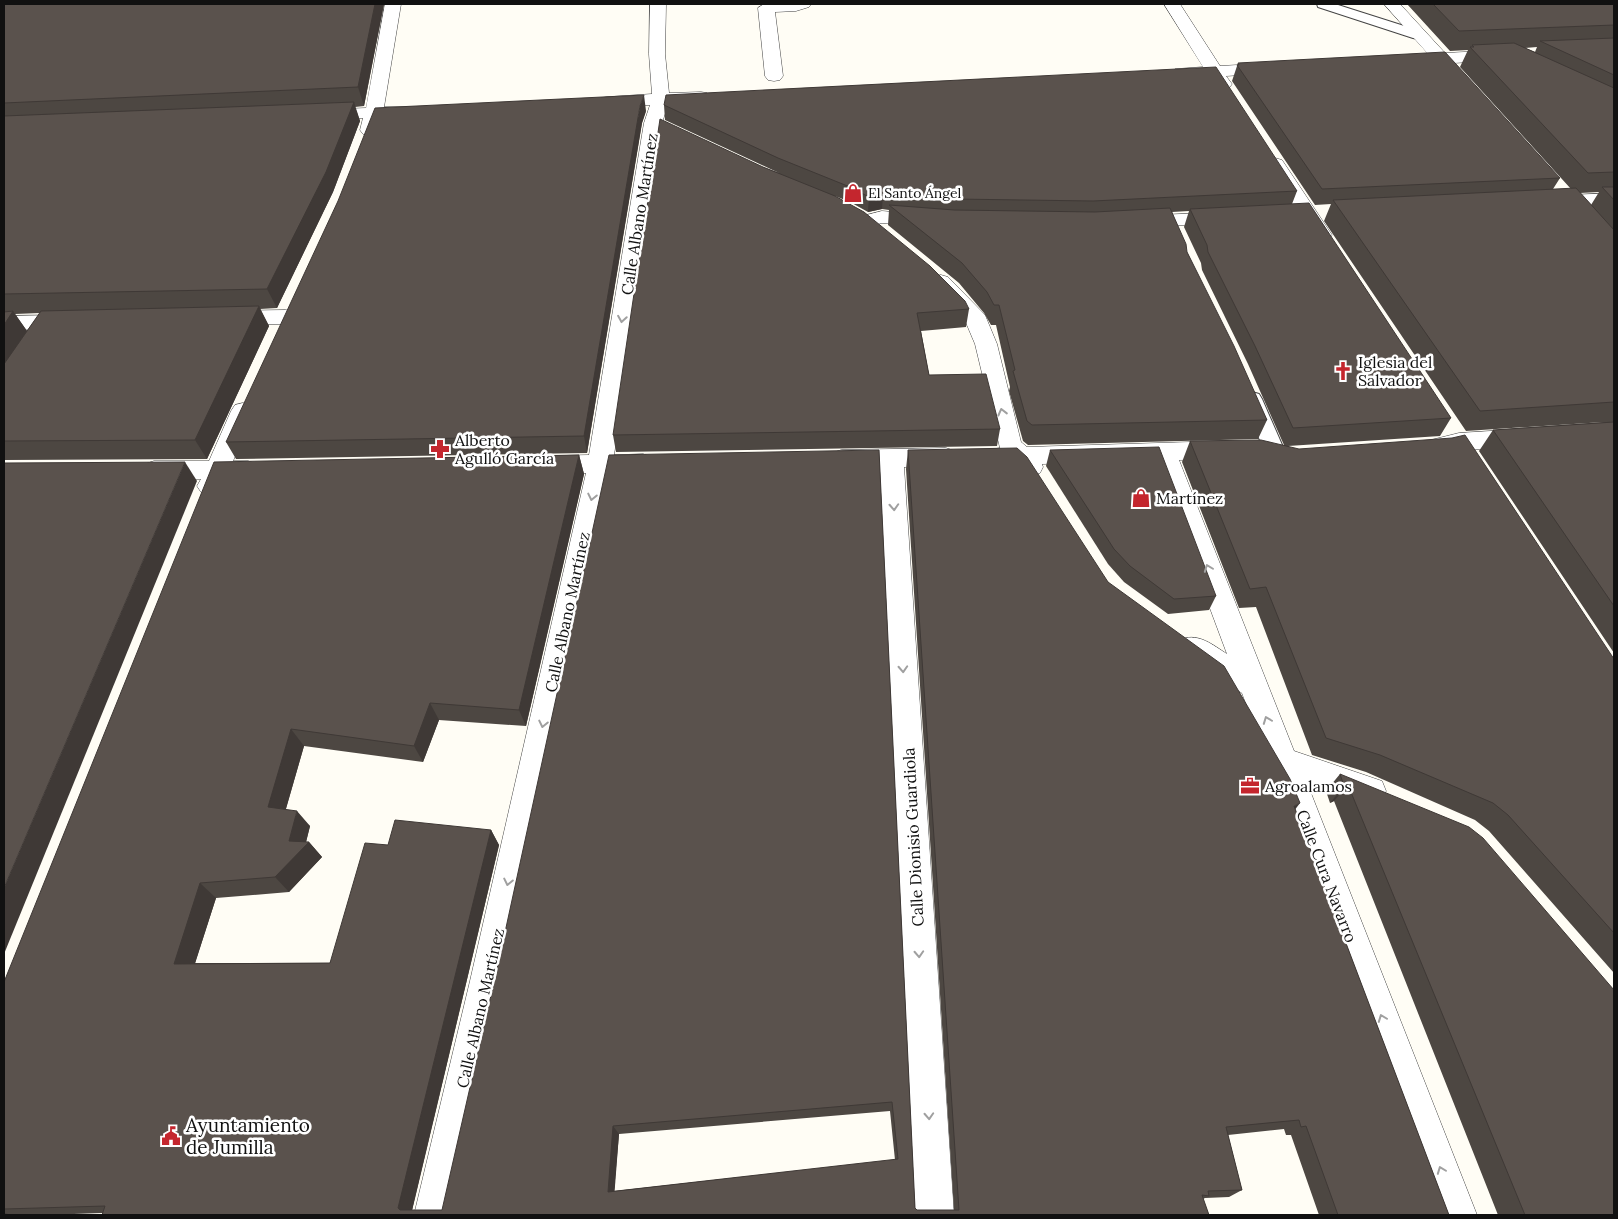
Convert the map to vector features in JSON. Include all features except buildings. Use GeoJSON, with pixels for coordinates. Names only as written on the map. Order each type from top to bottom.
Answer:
{"type":"FeatureCollection","features":[{"type":"Feature","properties":{"kind":"street"},"geometry":{"type":"LineString","coordinates":[[364,146],[374,113],[392,4]]}},
{"type":"Feature","properties":{"kind":"street","name":"Calle Albano Martínez"},"geometry":{"type":"LineString","coordinates":[[433,1215],[487,980],[600,464],[661,117],[657,54],[658,4]]}},
{"type":"Feature","properties":{"kind":"street"},"geometry":{"type":"LineString","coordinates":[[774,76],[766,8],[803,4]]}},
{"type":"Feature","properties":{"kind":"street"},"geometry":{"type":"LineString","coordinates":[[1172,4],[1231,95]]}},
{"type":"Feature","properties":{"kind":"street"},"geometry":{"type":"LineString","coordinates":[[1392,4],[1459,80]]}},
{"type":"Feature","properties":{"kind":"street"},"geometry":{"type":"LineString","coordinates":[[1401,61],[1513,56]]}},
{"type":"Feature","properties":{"kind":"street"},"geometry":{"type":"LineString","coordinates":[[1166,74],[1293,67]]}},
{"type":"Feature","properties":{"kind":"street"},"geometry":{"type":"LineString","coordinates":[[592,102],[661,117],[720,96]]}},
{"type":"Feature","properties":{"kind":"street"},"geometry":{"type":"LineString","coordinates":[[306,116],[424,111]]}},
{"type":"Feature","properties":{"kind":"street"},"geometry":{"type":"LineString","coordinates":[[1267,151],[1335,255]]}},
{"type":"Feature","properties":{"kind":"street"},"geometry":{"type":"LineString","coordinates":[[1530,203],[1614,199]]}},
{"type":"Feature","properties":{"kind":"street"},"geometry":{"type":"LineString","coordinates":[[893,241],[858,216],[943,222]]}},
{"type":"Feature","properties":{"kind":"street"},"geometry":{"type":"LineString","coordinates":[[1117,223],[1175,230],[1240,218]]}},
{"type":"Feature","properties":{"kind":"street"},"geometry":{"type":"LineString","coordinates":[[929,271],[974,315],[986,344],[1010,445],[1033,469],[1043,485]]}},
{"type":"Feature","properties":{"kind":"street"},"geometry":{"type":"LineString","coordinates":[[207,319],[286,317]]}},
{"type":"Feature","properties":{"kind":"street"},"geometry":{"type":"LineString","coordinates":[[31,346],[48,322]]}},
{"type":"Feature","properties":{"kind":"street"},"geometry":{"type":"LineString","coordinates":[[4,323],[87,322]]}},
{"type":"Feature","properties":{"kind":"street"},"geometry":{"type":"LineString","coordinates":[[201,507],[253,389]]}},
{"type":"Feature","properties":{"kind":"street"},"geometry":{"type":"LineString","coordinates":[[1409,450],[1438,448],[1454,434],[1546,436]]}},
{"type":"Feature","properties":{"kind":"street"},"geometry":{"type":"LineString","coordinates":[[1454,434],[1476,466]]}},
{"type":"Feature","properties":{"kind":"street"},"geometry":{"type":"LineString","coordinates":[[823,460],[1164,453],[1247,449],[1288,456]]}},
{"type":"Feature","properties":{"kind":"street","name":"Calle Cura Navarro"},"geometry":{"type":"LineString","coordinates":[[1164,453],[1458,1215]]}},
{"type":"Feature","properties":{"kind":"street","name":"Calle Dionisio Guardiola"},"geometry":{"type":"LineString","coordinates":[[891,458],[934,1215]]}},
{"type":"Feature","properties":{"kind":"street"},"geometry":{"type":"LineString","coordinates":[[521,465],[668,463]]}},
{"type":"Feature","properties":{"kind":"street"},"geometry":{"type":"LineString","coordinates":[[129,471],[275,469]]}},
{"type":"Feature","properties":{"kind":"street"},"geometry":{"type":"LineString","coordinates":[[1168,632],[1252,684]]}},
{"type":"Feature","properties":{"kind":"street"},"geometry":{"type":"LineString","coordinates":[[1283,761],[1354,784],[1396,802]]}},
{"type":"Feature","properties":{"kind":"lane"},"geometry":{"type":"LineString","coordinates":[[1324,4],[1418,34]]}},
{"type":"Feature","properties":{"kind":"lane"},"geometry":{"type":"LineString","coordinates":[[1245,383],[1288,456]]}},
{"type":"Feature","properties":{"kind":"place","name":"El Santo Ángel"},"geometry":{"type":"Point","coordinates":[853,193]}},
{"type":"Feature","properties":{"kind":"place","name":"Iglesia del Salvador"},"geometry":{"type":"Point","coordinates":[1343,371]}},
{"type":"Feature","properties":{"kind":"place","name":"Alberto Agulló García"},"geometry":{"type":"Point","coordinates":[440,449]}},
{"type":"Feature","properties":{"kind":"place","name":"Martínez"},"geometry":{"type":"Point","coordinates":[1141,498]}},
{"type":"Feature","properties":{"kind":"place","name":"Agroalamos"},"geometry":{"type":"Point","coordinates":[1250,786]}},
{"type":"Feature","properties":{"kind":"place","name":"Ayuntamiento de Jumilla"},"geometry":{"type":"Point","coordinates":[171,1136]}}]}
